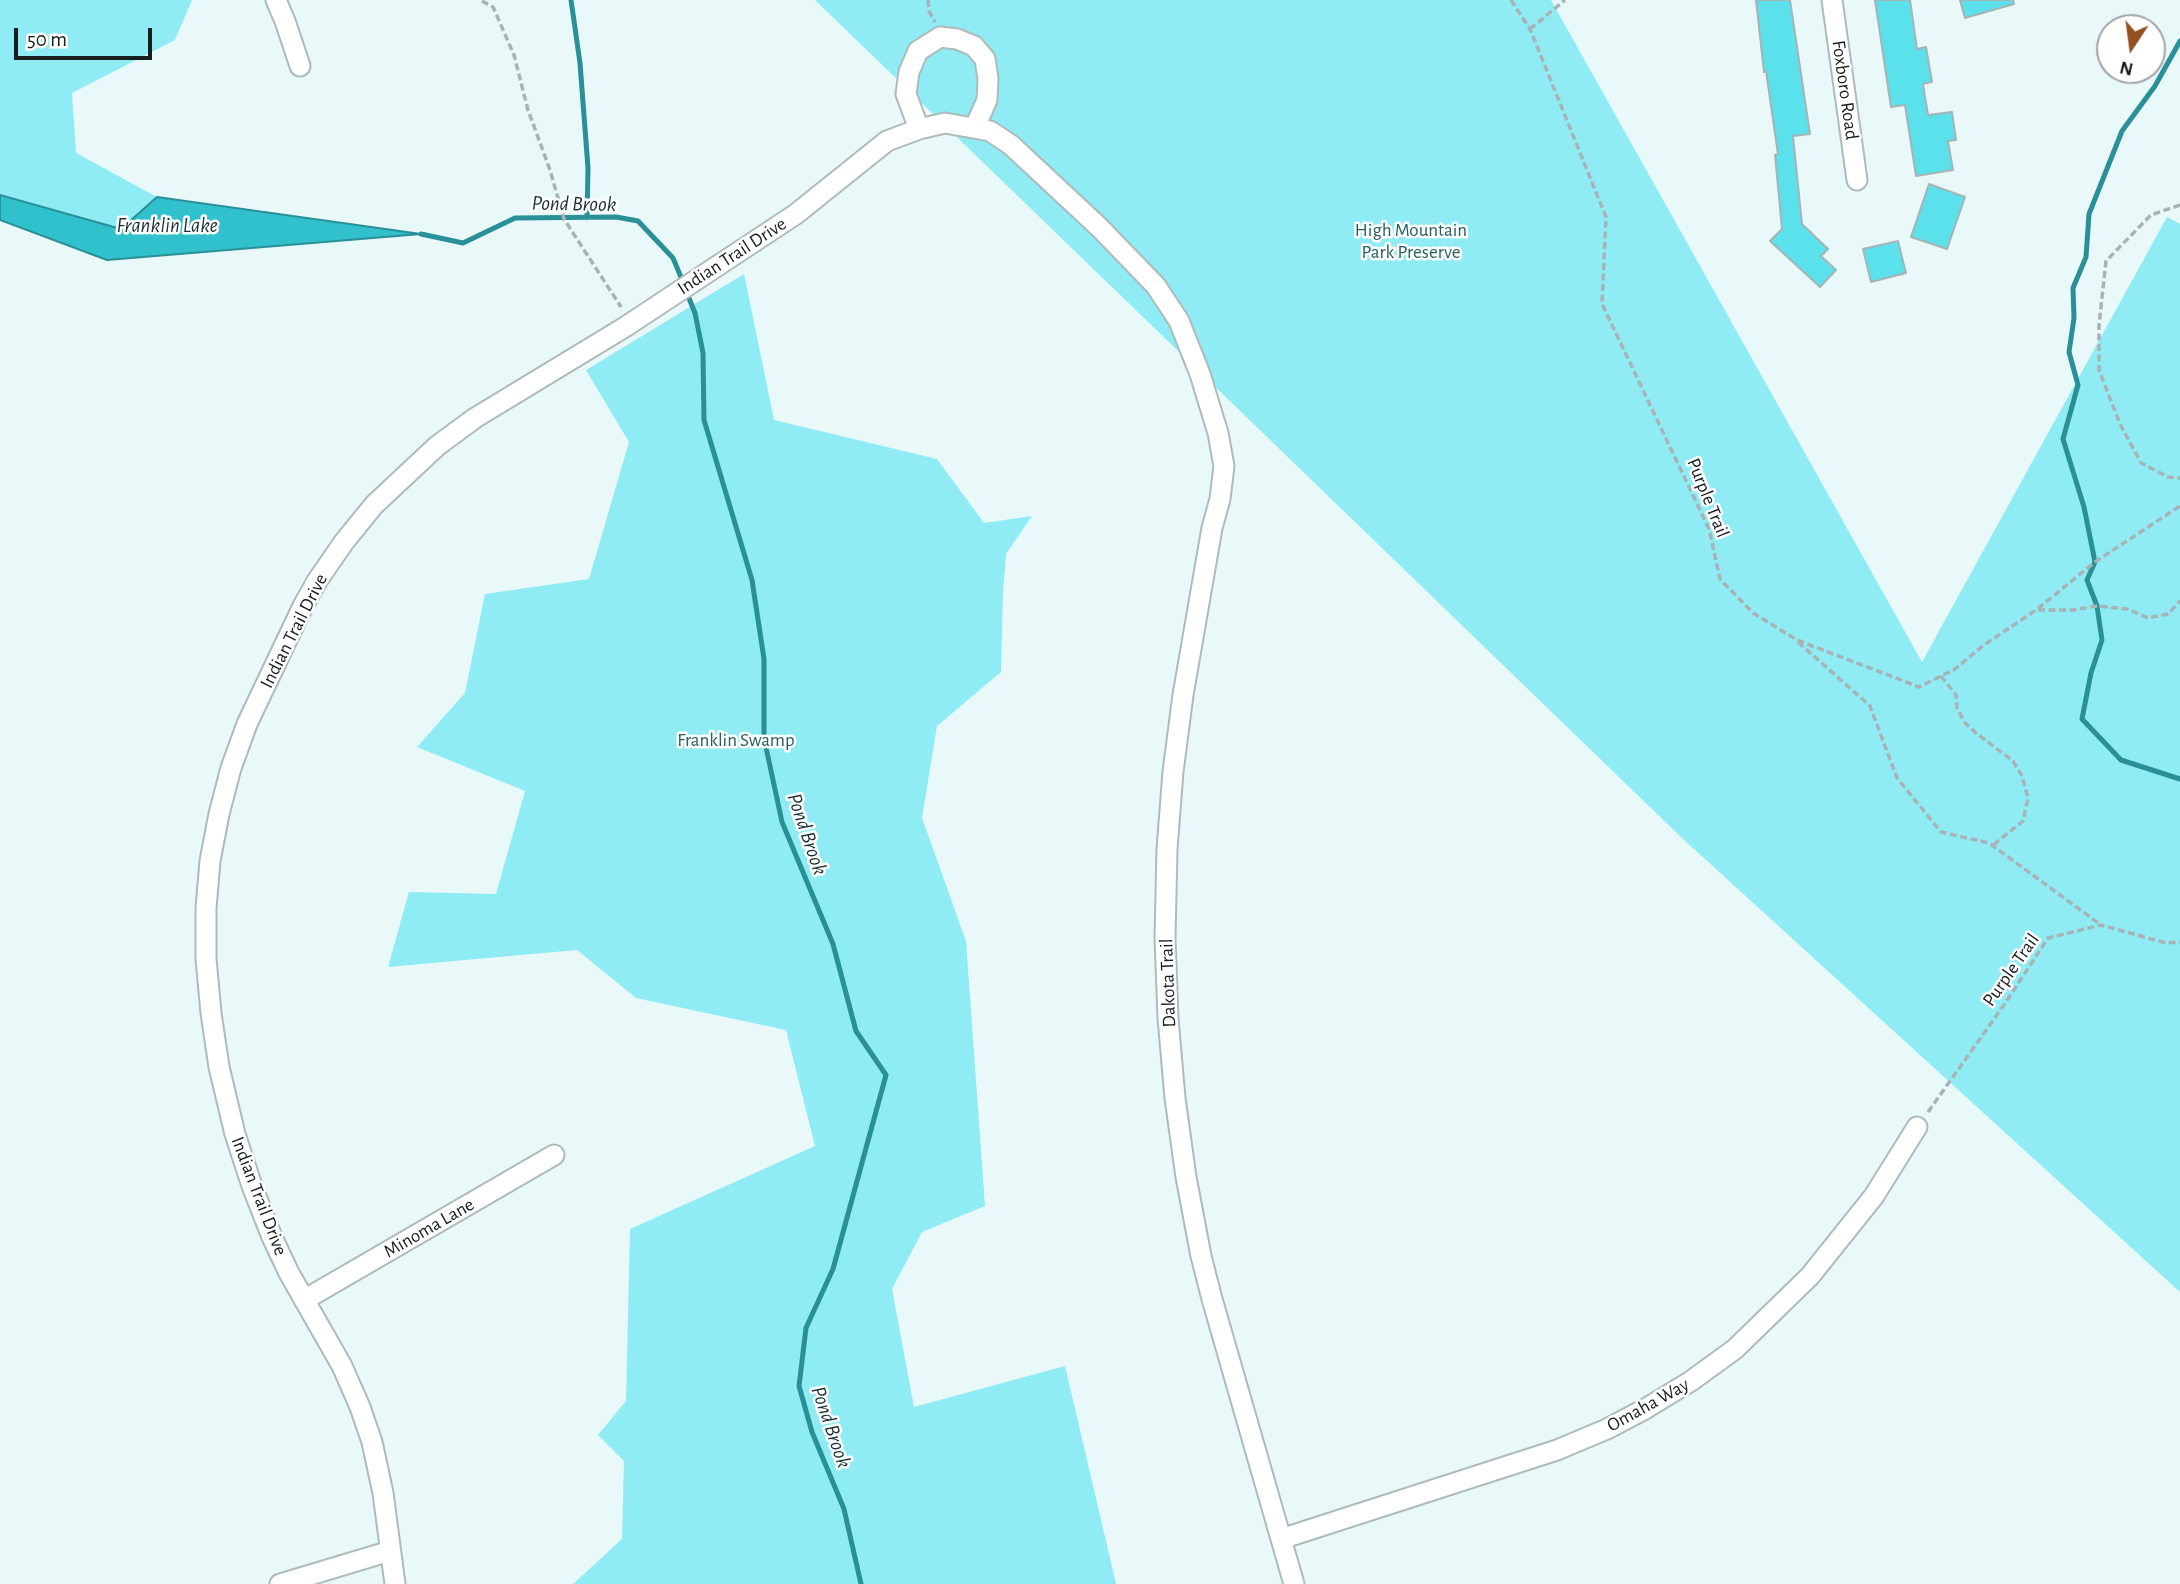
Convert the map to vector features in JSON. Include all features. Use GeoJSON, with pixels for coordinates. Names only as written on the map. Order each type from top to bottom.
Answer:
{"type":"FeatureCollection","features":[{"type":"Feature","properties":{"kind":"street"},"geometry":{"type":"LineString","coordinates":[[276,0],[300,66]]}},
{"type":"Feature","properties":{"kind":"street","name":"Foxboro Road"},"geometry":{"type":"LineString","coordinates":[[1832,0],[1857,180]]}},
{"type":"Feature","properties":{"kind":"street"},"geometry":{"type":"LineString","coordinates":[[919,129],[906,94],[909,72],[918,51],[940,37],[957,39],[974,46],[985,59],[987,100],[975,127]]}},
{"type":"Feature","properties":{"kind":"street","name":"Indian Trail Drive"},"geometry":{"type":"LineString","coordinates":[[395,1584],[383,1493],[364,1419],[342,1366],[272,1237],[246,1167],[219,1067],[206,959],[206,908],[212,851],[231,768],[247,724],[303,606],[344,542],[374,505],[427,455],[475,418],[630,324],[796,215],[887,141],[945,123],[990,131],[1011,145],[1100,228],[1156,286],[1180,320],[1200,374]]}},
{"type":"Feature","properties":{"kind":"street","name":"Dakota Trail"},"geometry":{"type":"LineString","coordinates":[[1200,374],[1218,433],[1224,466],[1183,695],[1173,772],[1167,849],[1165,938],[1168,1018],[1179,1124],[1201,1256],[1294,1584]]}},
{"type":"Feature","properties":{"kind":"street","name":"Omaha Way"},"geometry":{"type":"LineString","coordinates":[[1281,1539],[1557,1450],[1636,1414],[1691,1381],[1735,1349],[1810,1276],[1874,1196],[1917,1127]]}},
{"type":"Feature","properties":{"kind":"street","name":"Minoma Lane"},"geometry":{"type":"LineString","coordinates":[[304,1300],[554,1155]]}},
{"type":"Feature","properties":{"kind":"street"},"geometry":{"type":"LineString","coordinates":[[280,1584],[390,1551]]}},
{"type":"Feature","properties":{"kind":"path","name":"Purple Trail"},"geometry":{"type":"LineString","coordinates":[[1511,0],[1530,29],[1606,217],[1602,304],[1709,529],[1720,579],[1753,613],[1797,640],[1919,687],[1955,669],[1984,645],[2036,610],[2095,562],[2180,506]]}},
{"type":"Feature","properties":{"kind":"path"},"geometry":{"type":"LineString","coordinates":[[1530,29],[1565,0]]}},
{"type":"Feature","properties":{"kind":"path"},"geometry":{"type":"LineString","coordinates":[[482,1],[493,7],[513,55],[564,219],[616,297],[630,324]]}},
{"type":"Feature","properties":{"kind":"path"},"geometry":{"type":"LineString","coordinates":[[2180,205],[2151,215],[2106,261],[2099,325],[2099,370],[2120,424],[2141,463],[2168,477],[2180,478]]}},
{"type":"Feature","properties":{"kind":"path"},"geometry":{"type":"LineString","coordinates":[[2036,610],[2073,610],[2097,606],[2127,609],[2148,618],[2168,614],[2180,601]]}},
{"type":"Feature","properties":{"kind":"path"},"geometry":{"type":"LineString","coordinates":[[1797,640],[1870,706],[1897,778],[1941,832],[1992,846],[2101,925]]}},
{"type":"Feature","properties":{"kind":"path"},"geometry":{"type":"LineString","coordinates":[[1941,676],[1956,695],[1957,708],[1965,723],[2013,761],[2022,776],[2028,798],[2023,821],[1992,846]]}},
{"type":"Feature","properties":{"kind":"path","name":"Purple Trail"},"geometry":{"type":"LineString","coordinates":[[1917,1127],[2004,1006],[2048,937],[2101,925],[2166,943],[2180,942]]}},
{"type":"Feature","properties":{"kind":"green space"},"geometry":{"type":"Polygon","coordinates":[[[0,0],[192,0],[175,40],[72,93],[76,153],[157,197],[121,229],[0,195],[0,0]]]}},
{"type":"Feature","properties":{"kind":"green space","name":"High Mountain Park Preserve"},"geometry":{"type":"Polygon","coordinates":[[[815,0],[1551,0],[1922,662],[2167,217],[2180,224],[2180,1292],[1683,839],[815,0]]]}},
{"type":"Feature","properties":{"kind":"green space","name":"Franklin Swamp"},"geometry":{"type":"Polygon","coordinates":[[[744,274],[774,420],[937,459],[984,523],[1032,516],[1006,554],[1001,672],[937,726],[922,818],[966,941],[985,1206],[922,1232],[892,1289],[914,1407],[1065,1366],[1116,1584],[573,1584],[622,1539],[624,1461],[598,1435],[626,1401],[630,1229],[815,1146],[786,1030],[636,998],[577,950],[388,967],[409,892],[496,894],[525,791],[417,747],[465,693],[485,594],[589,579],[629,442],[586,370],[744,274]]]}},
{"type":"Feature","properties":{"kind":"water","name":"Franklin Lake"},"geometry":{"type":"Polygon","coordinates":[[[0,195],[121,229],[157,197],[421,234],[107,260],[0,220],[0,195]]]}},
{"type":"Feature","properties":{"kind":"building"},"geometry":{"type":"Polygon","coordinates":[[[1756,0],[1790,0],[1810,134],[1793,136],[1802,224],[1828,249],[1821,256],[1836,270],[1820,287],[1770,241],[1782,229],[1775,155],[1778,154],[1766,71],[1764,72],[1756,0]]]}},
{"type":"Feature","properties":{"kind":"building"},"geometry":{"type":"Polygon","coordinates":[[[1875,0],[1910,0],[1917,49],[1926,47],[1932,82],[1923,84],[1928,115],[1952,112],[1956,140],[1948,141],[1953,170],[1916,176],[1905,105],[1891,107],[1875,0]]]}},
{"type":"Feature","properties":{"kind":"building"},"geometry":{"type":"Polygon","coordinates":[[[1960,0],[2013,0],[2014,4],[1965,18],[1960,0]]]}},
{"type":"Feature","properties":{"kind":"building"},"geometry":{"type":"Polygon","coordinates":[[[1929,184],[1965,197],[1947,249],[1911,237],[1929,184]]]}},
{"type":"Feature","properties":{"kind":"building"},"geometry":{"type":"Polygon","coordinates":[[[1898,241],[1906,273],[1871,282],[1863,249],[1898,241]]]}},
{"type":"Feature","properties":{"kind":"waterway"},"geometry":{"type":"LineString","coordinates":[[571,0],[580,63],[588,168],[587,218]]}},
{"type":"Feature","properties":{"kind":"waterway"},"geometry":{"type":"LineString","coordinates":[[2180,41],[2155,86],[2122,131],[2089,214],[2086,257],[2073,288],[2074,318],[2069,352],[2078,385],[2063,439],[2084,507],[2095,562],[2087,580],[2097,606],[2102,640],[2091,673],[2082,719],[2121,760],[2180,779]]}},
{"type":"Feature","properties":{"kind":"waterway","name":"Pond Brook"},"geometry":{"type":"LineString","coordinates":[[421,234],[463,243],[515,218],[616,217],[638,221],[673,258],[683,282]]}},
{"type":"Feature","properties":{"kind":"waterway","name":"Pond Brook"},"geometry":{"type":"LineString","coordinates":[[686,291],[695,313],[703,353],[704,420],[752,580],[764,659],[764,738],[782,822],[833,944],[856,1031],[886,1075],[833,1269],[806,1328],[799,1386],[812,1432],[844,1509],[861,1584]]}}]}
